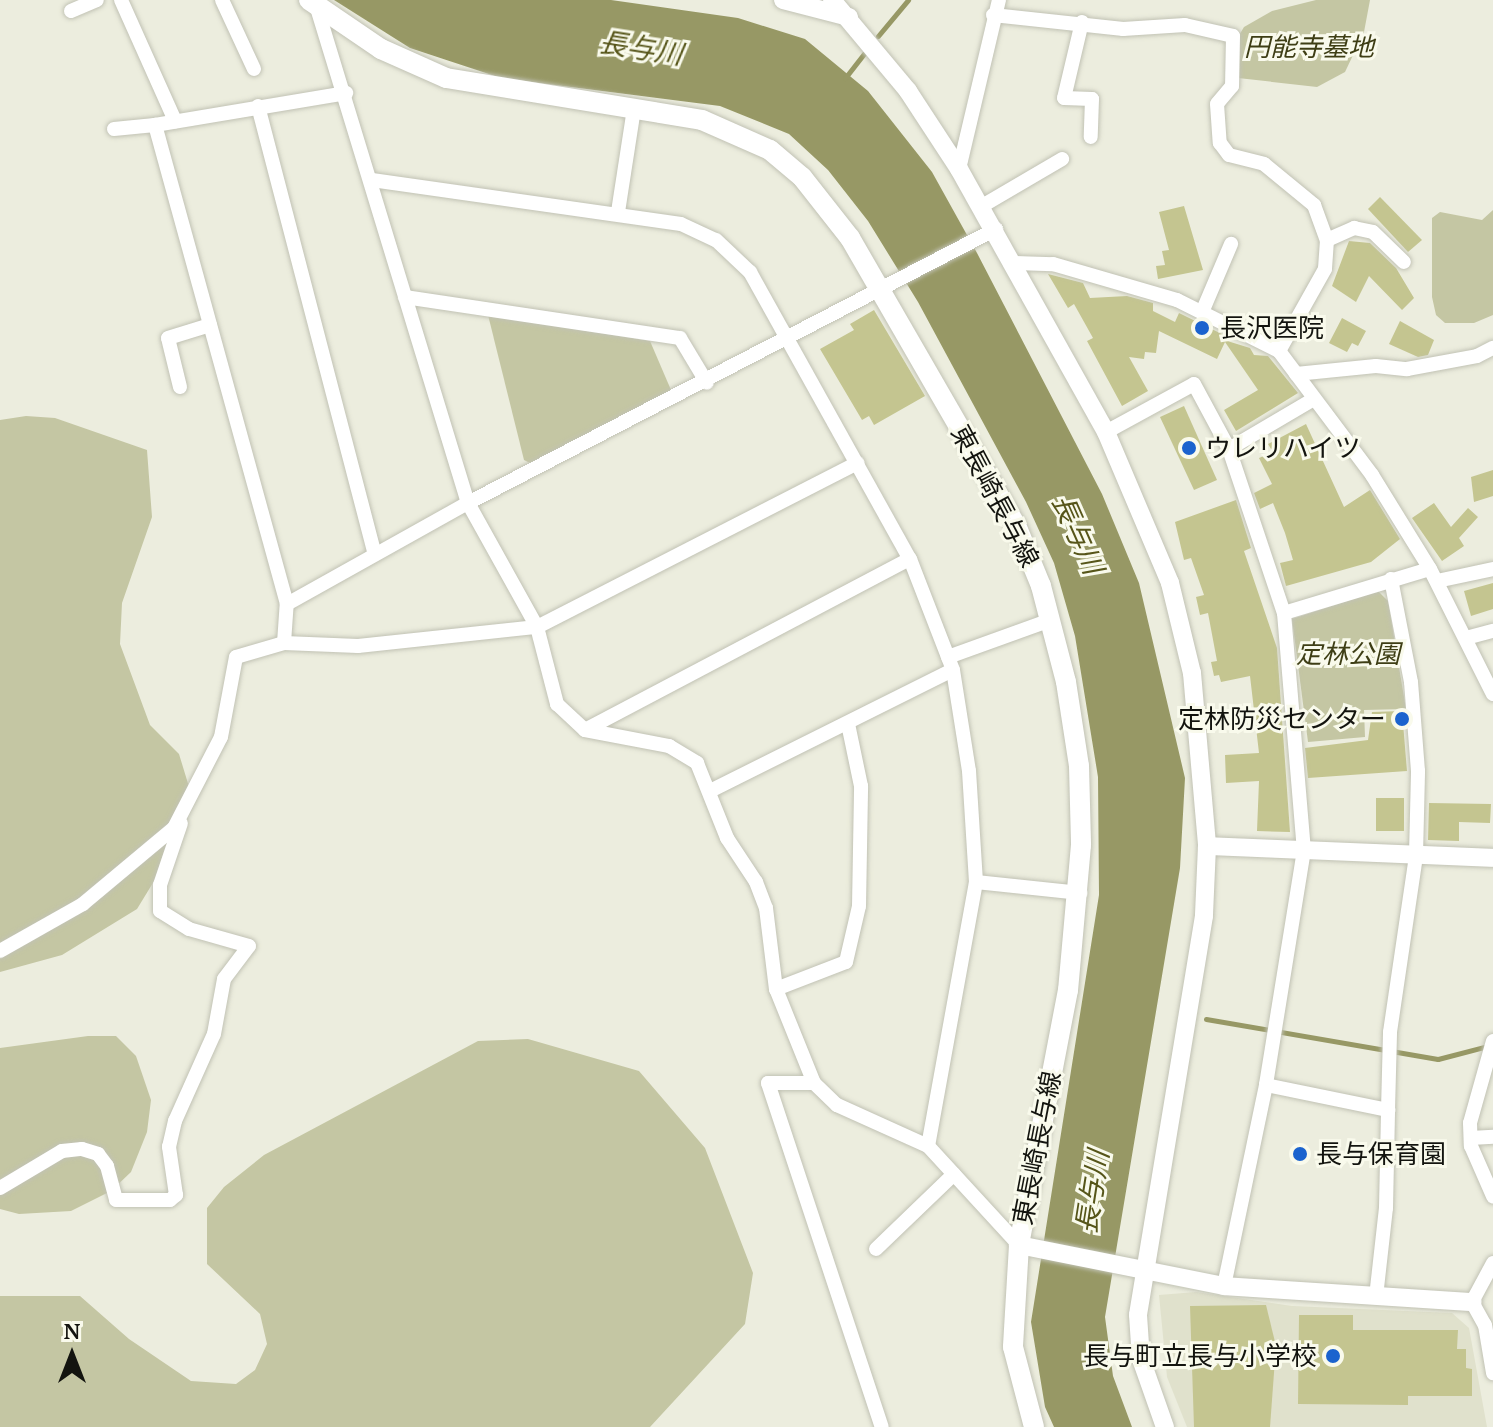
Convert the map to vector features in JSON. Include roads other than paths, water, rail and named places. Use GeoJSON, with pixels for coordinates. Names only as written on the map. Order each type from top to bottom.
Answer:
{"type":"FeatureCollection","features":[{"type":"Feature","properties":{"kind":"main road","name":"東長崎長与線"},"geometry":{"type":"LineString","coordinates":[[313,4],[381,49],[446,78],[702,120],[770,150],[829,212],[886,286],[1016,525],[1051,620],[1079,766],[1080,893],[1068,990],[1024,1247],[1013,1347],[1034,1427]]}},
{"type":"Feature","properties":{"kind":"street"},"geometry":{"type":"LineString","coordinates":[[71,11],[97,0]]}},
{"type":"Feature","properties":{"kind":"street"},"geometry":{"type":"LineString","coordinates":[[121,0],[175,121]]}},
{"type":"Feature","properties":{"kind":"street"},"geometry":{"type":"LineString","coordinates":[[222,0],[254,69]]}},
{"type":"Feature","properties":{"kind":"street"},"geometry":{"type":"LineString","coordinates":[[783,0],[849,17]]}},
{"type":"Feature","properties":{"kind":"street"},"geometry":{"type":"LineString","coordinates":[[832,0],[908,91],[959,169],[982,206],[988,232],[1015,263],[1106,432],[1170,583],[1192,673],[1207,846],[1204,916],[1135,1270],[1141,1359],[1165,1427]]}},
{"type":"Feature","properties":{"kind":"street"},"geometry":{"type":"LineString","coordinates":[[959,169],[999,0]]}},
{"type":"Feature","properties":{"kind":"street"},"geometry":{"type":"LineString","coordinates":[[313,4],[346,93],[468,503],[537,627],[557,704],[585,730],[669,746],[697,763],[727,838],[756,882],[766,908],[776,989],[814,1083],[837,1105],[928,1146],[1024,1247],[1224,1286],[1472,1302]]}},
{"type":"Feature","properties":{"kind":"street"},"geometry":{"type":"LineString","coordinates":[[993,15],[1082,22],[1123,29],[1185,25],[1233,36],[1232,86],[1217,104],[1220,143],[1229,155],[1264,164],[1314,205],[1327,240],[1325,269],[1279,351]]}},
{"type":"Feature","properties":{"kind":"street"},"geometry":{"type":"LineString","coordinates":[[1082,22],[1064,98],[1092,99],[1091,137]]}},
{"type":"Feature","properties":{"kind":"street"},"geometry":{"type":"LineString","coordinates":[[114,129],[346,93]]}},
{"type":"Feature","properties":{"kind":"street"},"geometry":{"type":"LineString","coordinates":[[258,106],[375,554]]}},
{"type":"Feature","properties":{"kind":"street"},"geometry":{"type":"LineString","coordinates":[[618,212],[634,109]]}},
{"type":"Feature","properties":{"kind":"street"},"geometry":{"type":"LineString","coordinates":[[155,125],[287,604],[284,643]]}},
{"type":"Feature","properties":{"kind":"street"},"geometry":{"type":"LineString","coordinates":[[982,206],[1062,159]]}},
{"type":"Feature","properties":{"kind":"street"},"geometry":{"type":"LineString","coordinates":[[372,180],[618,212],[681,224],[716,240],[750,272],[910,559],[951,663],[969,771],[976,882],[928,1146]]}},
{"type":"Feature","properties":{"kind":"street"},"geometry":{"type":"LineString","coordinates":[[1327,240],[1354,228],[1373,232],[1404,262]]}},
{"type":"Feature","properties":{"kind":"street"},"geometry":{"type":"LineString","coordinates":[[287,604],[468,503],[707,383],[988,232]]}},
{"type":"Feature","properties":{"kind":"street"},"geometry":{"type":"LineString","coordinates":[[1203,310],[1231,244]]}},
{"type":"Feature","properties":{"kind":"street"},"geometry":{"type":"LineString","coordinates":[[1015,263],[1053,264],[1203,310],[1279,351],[1372,475],[1433,575],[1493,694]]}},
{"type":"Feature","properties":{"kind":"street"},"geometry":{"type":"LineString","coordinates":[[405,297],[680,338],[707,383]]}},
{"type":"Feature","properties":{"kind":"street"},"geometry":{"type":"LineString","coordinates":[[180,387],[168,338],[210,325]]}},
{"type":"Feature","properties":{"kind":"street"},"geometry":{"type":"LineString","coordinates":[[1296,374],[1376,366],[1407,369],[1477,356],[1493,348]]}},
{"type":"Feature","properties":{"kind":"street"},"geometry":{"type":"LineString","coordinates":[[1106,432],[1194,384],[1229,449],[1284,613],[1304,850],[1266,1085],[1224,1286]]}},
{"type":"Feature","properties":{"kind":"street"},"geometry":{"type":"LineString","coordinates":[[1229,449],[1314,399]]}},
{"type":"Feature","properties":{"kind":"street"},"geometry":{"type":"LineString","coordinates":[[0,951],[83,904],[143,859],[174,828],[221,737],[236,657],[284,643],[358,646],[537,627],[858,463]]}},
{"type":"Feature","properties":{"kind":"street"},"geometry":{"type":"LineString","coordinates":[[585,730],[910,559]]}},
{"type":"Feature","properties":{"kind":"street"},"geometry":{"type":"LineString","coordinates":[[1284,613],[1391,579],[1493,569]]}},
{"type":"Feature","properties":{"kind":"street"},"geometry":{"type":"LineString","coordinates":[[1376,1297],[1386,1208],[1389,1054],[1416,855],[1418,771],[1411,682],[1391,579]]}},
{"type":"Feature","properties":{"kind":"street"},"geometry":{"type":"LineString","coordinates":[[710,791],[848,724],[951,663],[1051,620]]}},
{"type":"Feature","properties":{"kind":"street"},"geometry":{"type":"LineString","coordinates":[[1466,638],[1493,631]]}},
{"type":"Feature","properties":{"kind":"street"},"geometry":{"type":"LineString","coordinates":[[776,989],[846,962],[859,906],[861,786],[848,724]]}},
{"type":"Feature","properties":{"kind":"street"},"geometry":{"type":"LineString","coordinates":[[0,1188],[62,1151],[82,1149],[98,1154],[107,1166],[116,1200],[170,1200],[176,1195],[169,1147],[175,1121],[214,1034],[224,979],[249,946],[189,929],[160,911],[160,885],[190,795]]}},
{"type":"Feature","properties":{"kind":"street"},"geometry":{"type":"LineString","coordinates":[[1207,846],[1493,858]]}},
{"type":"Feature","properties":{"kind":"street"},"geometry":{"type":"LineString","coordinates":[[976,882],[1080,893]]}},
{"type":"Feature","properties":{"kind":"street"},"geometry":{"type":"LineString","coordinates":[[1492,1045],[1470,1123],[1471,1138],[1487,1168],[1493,1196]]}},
{"type":"Feature","properties":{"kind":"street"},"geometry":{"type":"LineString","coordinates":[[814,1083],[768,1083],[882,1427]]}},
{"type":"Feature","properties":{"kind":"street"},"geometry":{"type":"LineString","coordinates":[[1266,1085],[1388,1110]]}},
{"type":"Feature","properties":{"kind":"street"},"geometry":{"type":"LineString","coordinates":[[1471,1138],[1493,1137]]}},
{"type":"Feature","properties":{"kind":"street"},"geometry":{"type":"LineString","coordinates":[[876,1249],[954,1174]]}},
{"type":"Feature","properties":{"kind":"street"},"geometry":{"type":"LineString","coordinates":[[1472,1302],[1493,1263]]}},
{"type":"Feature","properties":{"kind":"street"},"geometry":{"type":"LineString","coordinates":[[1472,1302],[1485,1325],[1493,1373]]}},
{"type":"Feature","properties":{"kind":"water","name":"長与川"},"geometry":{"type":"Polygon","coordinates":[[[334,0],[611,0],[738,18],[805,39],[868,91],[932,172],[1102,494],[1139,583],[1185,778],[1180,868],[1105,1317],[1113,1376],[1132,1427],[1054,1427],[1045,1407],[1031,1322],[1099,895],[1098,777],[1075,636],[1054,563],[1026,502],[918,302],[868,221],[828,170],[789,134],[720,106],[501,78],[410,48],[334,0]]]}},
{"type":"Feature","properties":{"kind":"waterway"},"geometry":{"type":"LineString","coordinates":[[878,36],[908,0]]}},
{"type":"Feature","properties":{"kind":"waterway"},"geometry":{"type":"LineString","coordinates":[[845,78],[864,54]]}},
{"type":"Feature","properties":{"kind":"waterway"},"geometry":{"type":"LineString","coordinates":[[1206,1019],[1438,1059],[1488,1046]]}},
{"type":"Feature","properties":{"kind":"place","name":"長沢医院"},"geometry":{"type":"Point","coordinates":[1202,328]}},
{"type":"Feature","properties":{"kind":"place","name":"ウレリハイツ"},"geometry":{"type":"Point","coordinates":[1189,448]}},
{"type":"Feature","properties":{"kind":"place","name":"定林防災センター"},"geometry":{"type":"Point","coordinates":[1402,719]}},
{"type":"Feature","properties":{"kind":"place","name":"長与保育園"},"geometry":{"type":"Point","coordinates":[1300,1154]}},
{"type":"Feature","properties":{"kind":"place","name":"長与町立長与小学校"},"geometry":{"type":"Point","coordinates":[1333,1356]}},
{"type":"Feature","properties":{"kind":"park label","name":"円能寺墓地"},"geometry":{"type":"Point","coordinates":[1309,47]}},
{"type":"Feature","properties":{"kind":"park label","name":"定林公園"},"geometry":{"type":"Point","coordinates":[1348,654]}}]}
